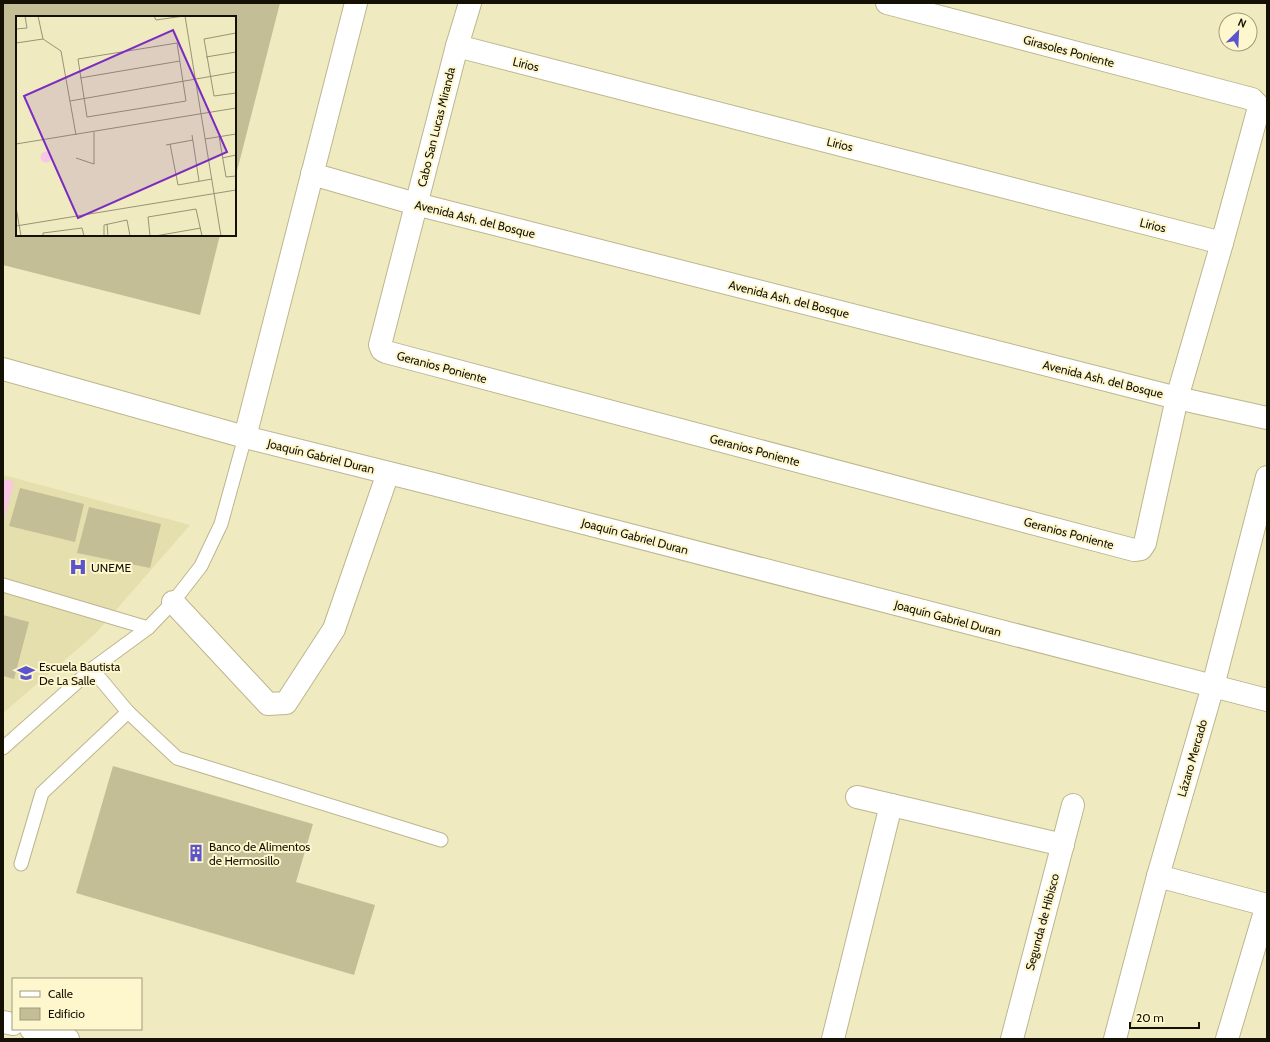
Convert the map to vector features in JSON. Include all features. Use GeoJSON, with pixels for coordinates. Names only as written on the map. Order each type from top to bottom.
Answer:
{"type":"FeatureCollection","features":[{"type":"Feature","properties":{"kind":"street"},"geometry":{"type":"LineString","coordinates":[[245,437],[356,3]]}},
{"type":"Feature","properties":{"kind":"street","name":"Cabo San Lucas Miranda"},"geometry":{"type":"LineString","coordinates":[[380,345],[457,46],[470,3]]}},
{"type":"Feature","properties":{"kind":"street","name":"Girasoles Poniente"},"geometry":{"type":"LineString","coordinates":[[887,3],[1252,99],[1257,104],[1258,111],[1222,243]]}},
{"type":"Feature","properties":{"kind":"street","name":"Lirios"},"geometry":{"type":"LineString","coordinates":[[457,46],[1222,243]]}},
{"type":"Feature","properties":{"kind":"street","name":"Avenida Ash. del Bosque"},"geometry":{"type":"LineString","coordinates":[[312,174],[416,204],[1177,398],[1267,418]]}},
{"type":"Feature","properties":{"kind":"street"},"geometry":{"type":"LineString","coordinates":[[1177,398],[1222,243]]}},
{"type":"Feature","properties":{"kind":"street","name":"Geranios Poniente"},"geometry":{"type":"LineString","coordinates":[[380,345],[382,350],[386,352],[1134,550],[1141,549],[1145,543],[1177,398]]}},
{"type":"Feature","properties":{"kind":"street","name":"Joaquín Gabriel Duran"},"geometry":{"type":"LineString","coordinates":[[3,369],[245,437],[1267,700]]}},
{"type":"Feature","properties":{"kind":"street"},"geometry":{"type":"LineString","coordinates":[[173,602],[268,704],[286,703],[334,628],[388,473]]}},
{"type":"Feature","properties":{"kind":"street","name":"Lázaro Mercado"},"geometry":{"type":"LineString","coordinates":[[1115,1039],[1158,876],[1213,686],[1267,477]]}},
{"type":"Feature","properties":{"kind":"street"},"geometry":{"type":"LineString","coordinates":[[857,797],[1063,845]]}},
{"type":"Feature","properties":{"kind":"street"},"geometry":{"type":"LineString","coordinates":[[833,1039],[891,805]]}},
{"type":"Feature","properties":{"kind":"street","name":"Segunda de Hibisco"},"geometry":{"type":"LineString","coordinates":[[1012,1039],[1073,806]]}},
{"type":"Feature","properties":{"kind":"street"},"geometry":{"type":"LineString","coordinates":[[1158,876],[1267,905],[1227,1039]]}},
{"type":"Feature","properties":{"kind":"street"},"geometry":{"type":"LineString","coordinates":[[35,1030],[68,1039]]}},
{"type":"Feature","properties":{"kind":"lane"},"geometry":{"type":"LineString","coordinates":[[3,748],[92,669],[148,628],[173,602],[201,566],[221,524],[245,437]]}},
{"type":"Feature","properties":{"kind":"lane"},"geometry":{"type":"LineString","coordinates":[[3,585],[148,628]]}},
{"type":"Feature","properties":{"kind":"lane"},"geometry":{"type":"LineString","coordinates":[[92,669],[128,712],[177,758],[441,840]]}},
{"type":"Feature","properties":{"kind":"lane"},"geometry":{"type":"LineString","coordinates":[[21,864],[42,793],[128,712]]}},
{"type":"Feature","properties":{"kind":"shaded area","name":"UNEME"},"geometry":{"type":"Polygon","coordinates":[[[3,475],[190,525],[95,634],[3,713],[3,475]]]}},
{"type":"Feature","properties":{"kind":"shaded area"},"geometry":{"type":"Polygon","coordinates":[[[3,479],[14,482],[3,523],[3,479]]]}},
{"type":"Feature","properties":{"kind":"building"},"geometry":{"type":"Polygon","coordinates":[[[3,3],[280,3],[236,175],[236,16],[16,16],[16,236],[220,236],[200,315],[3,265],[3,3]]]}},
{"type":"Feature","properties":{"kind":"building"},"geometry":{"type":"Polygon","coordinates":[[[20,488],[84,504],[75,542],[9,526],[20,488]]]}},
{"type":"Feature","properties":{"kind":"building"},"geometry":{"type":"Polygon","coordinates":[[[89,507],[161,524],[150,568],[77,553],[89,507]]]}},
{"type":"Feature","properties":{"kind":"building"},"geometry":{"type":"Polygon","coordinates":[[[3,615],[29,622],[14,679],[3,676],[3,615]]]}},
{"type":"Feature","properties":{"kind":"building","name":"Banco de Alimentos de Hermosillo"},"geometry":{"type":"Polygon","coordinates":[[[113,766],[313,824],[296,882],[375,905],[354,975],[76,893],[113,766]]]}},
{"type":"Feature","properties":{"kind":"place","name":"UNEME"},"geometry":{"type":"Point","coordinates":[78,567]}},
{"type":"Feature","properties":{"kind":"place","name":"Escuela Bautista De La Salle"},"geometry":{"type":"Point","coordinates":[26,673]}},
{"type":"Feature","properties":{"kind":"place","name":"Banco de Alimentos de Hermosillo"},"geometry":{"type":"Point","coordinates":[196,853]}}]}
